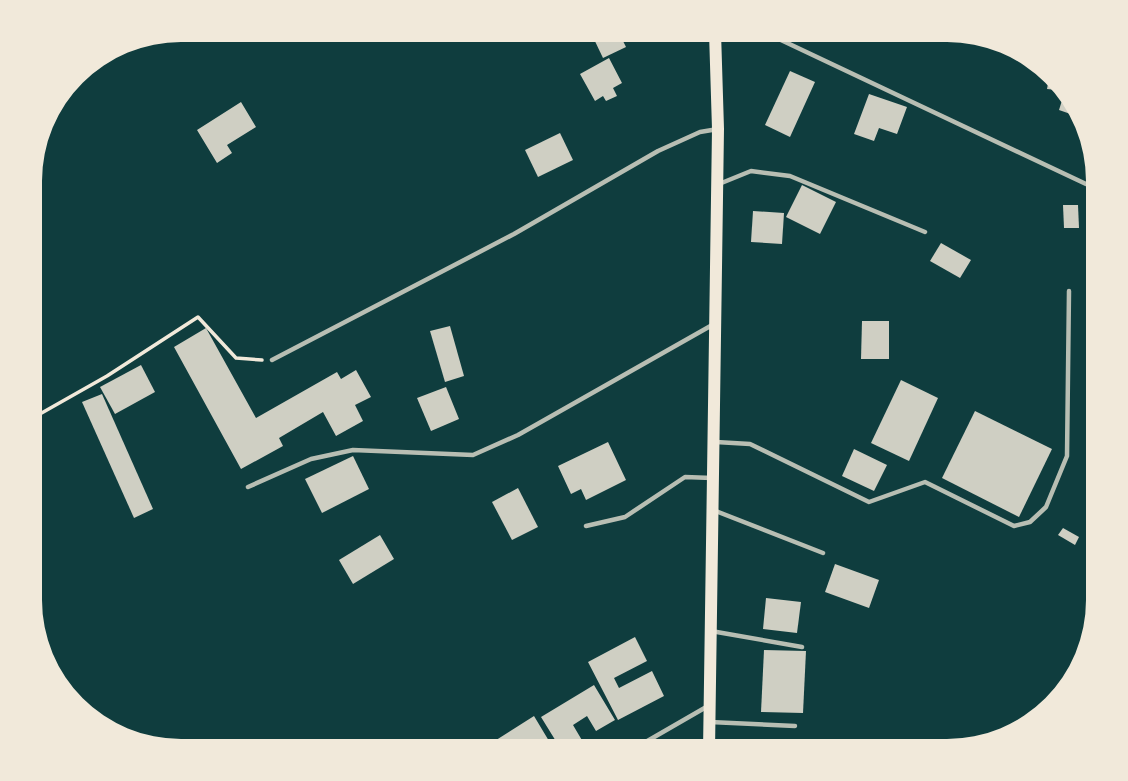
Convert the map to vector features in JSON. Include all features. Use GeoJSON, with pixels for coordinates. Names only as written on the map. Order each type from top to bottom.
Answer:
{"type":"FeatureCollection","features":[{"type":"Feature","properties":{"kind":"main road"},"geometry":{"type":"LineString","coordinates":[[709,739],[718,184],[715,42]]}},
{"type":"Feature","properties":{"kind":"lane"},"geometry":{"type":"LineString","coordinates":[[785,42],[1086,184]]}},
{"type":"Feature","properties":{"kind":"lane"},"geometry":{"type":"LineString","coordinates":[[272,360],[514,234],[658,151],[700,132],[718,129]]}},
{"type":"Feature","properties":{"kind":"lane"},"geometry":{"type":"LineString","coordinates":[[718,184],[751,171],[790,176],[925,232]]}},
{"type":"Feature","properties":{"kind":"lane"},"geometry":{"type":"LineString","coordinates":[[713,442],[750,444],[869,502],[925,482],[1014,526],[1030,522],[1046,507],[1067,456],[1069,291]]}},
{"type":"Feature","properties":{"kind":"lane"},"geometry":{"type":"LineString","coordinates":[[248,488],[311,458],[354,450],[473,455],[518,435],[716,323]]}},
{"type":"Feature","properties":{"kind":"lane"},"geometry":{"type":"LineString","coordinates":[[586,526],[625,517],[685,477],[713,478]]}},
{"type":"Feature","properties":{"kind":"lane"},"geometry":{"type":"LineString","coordinates":[[712,510],[823,552]]}},
{"type":"Feature","properties":{"kind":"lane"},"geometry":{"type":"LineString","coordinates":[[710,631],[802,647]]}},
{"type":"Feature","properties":{"kind":"lane"},"geometry":{"type":"LineString","coordinates":[[650,739],[709,705]]}},
{"type":"Feature","properties":{"kind":"lane"},"geometry":{"type":"LineString","coordinates":[[709,722],[795,726]]}},
{"type":"Feature","properties":{"kind":"path"},"geometry":{"type":"LineString","coordinates":[[42,413],[107,376],[198,317],[236,358],[272,360]]}},
{"type":"Feature","properties":{"kind":"building"},"geometry":{"type":"Polygon","coordinates":[[[595,42],[624,42],[626,47],[603,58],[595,42]]]}},
{"type":"Feature","properties":{"kind":"building"},"geometry":{"type":"Polygon","coordinates":[[[609,58],[622,83],[613,88],[617,96],[606,101],[603,96],[595,101],[580,74],[609,58]]]}},
{"type":"Feature","properties":{"kind":"building"},"geometry":{"type":"Polygon","coordinates":[[[790,71],[815,82],[790,137],[765,125],[790,71]]]}},
{"type":"Feature","properties":{"kind":"building"},"geometry":{"type":"Polygon","coordinates":[[[869,94],[907,107],[897,134],[879,128],[874,141],[854,134],[869,94]]]}},
{"type":"Feature","properties":{"kind":"building"},"geometry":{"type":"Polygon","coordinates":[[[241,102],[256,127],[227,145],[232,153],[217,163],[197,130],[241,102]]]}},
{"type":"Feature","properties":{"kind":"building"},"geometry":{"type":"Polygon","coordinates":[[[1061,103],[1067,113],[1059,110],[1061,103]]]}},
{"type":"Feature","properties":{"kind":"building"},"geometry":{"type":"Polygon","coordinates":[[[560,133],[573,160],[538,177],[525,150],[560,133]]]}},
{"type":"Feature","properties":{"kind":"building"},"geometry":{"type":"Polygon","coordinates":[[[802,185],[836,202],[820,234],[786,217],[802,185]]]}},
{"type":"Feature","properties":{"kind":"building"},"geometry":{"type":"Polygon","coordinates":[[[1063,205],[1078,205],[1079,228],[1064,228],[1063,205]]]}},
{"type":"Feature","properties":{"kind":"building"},"geometry":{"type":"Polygon","coordinates":[[[753,211],[784,213],[782,244],[751,242],[753,211]]]}},
{"type":"Feature","properties":{"kind":"building"},"geometry":{"type":"Polygon","coordinates":[[[941,243],[971,260],[960,278],[930,261],[941,243]]]}},
{"type":"Feature","properties":{"kind":"building"},"geometry":{"type":"Polygon","coordinates":[[[862,321],[889,321],[889,359],[861,359],[862,321]]]}},
{"type":"Feature","properties":{"kind":"building"},"geometry":{"type":"Polygon","coordinates":[[[450,326],[464,376],[445,382],[430,331],[450,326]]]}},
{"type":"Feature","properties":{"kind":"building"},"geometry":{"type":"Polygon","coordinates":[[[206,328],[256,418],[337,372],[341,379],[356,370],[371,397],[355,405],[363,421],[336,436],[323,412],[279,438],[283,446],[241,469],[174,347],[206,328]]]}},
{"type":"Feature","properties":{"kind":"building"},"geometry":{"type":"Polygon","coordinates":[[[141,365],[155,392],[115,414],[100,387],[141,365]]]}},
{"type":"Feature","properties":{"kind":"building"},"geometry":{"type":"Polygon","coordinates":[[[901,380],[938,398],[909,461],[871,443],[901,380]]]}},
{"type":"Feature","properties":{"kind":"building"},"geometry":{"type":"Polygon","coordinates":[[[446,387],[459,419],[431,431],[417,398],[446,387]]]}},
{"type":"Feature","properties":{"kind":"building"},"geometry":{"type":"Polygon","coordinates":[[[102,394],[153,509],[134,518],[82,402],[102,394]]]}},
{"type":"Feature","properties":{"kind":"building"},"geometry":{"type":"Polygon","coordinates":[[[975,411],[1052,449],[1019,517],[942,478],[975,411]]]}},
{"type":"Feature","properties":{"kind":"building"},"geometry":{"type":"Polygon","coordinates":[[[608,442],[626,480],[586,500],[581,489],[571,494],[558,466],[608,442]]]}},
{"type":"Feature","properties":{"kind":"building"},"geometry":{"type":"Polygon","coordinates":[[[854,449],[887,465],[874,491],[842,476],[854,449]]]}},
{"type":"Feature","properties":{"kind":"building"},"geometry":{"type":"Polygon","coordinates":[[[353,456],[369,489],[322,513],[305,479],[353,456]]]}},
{"type":"Feature","properties":{"kind":"building"},"geometry":{"type":"Polygon","coordinates":[[[518,488],[538,527],[512,540],[492,502],[518,488]]]}},
{"type":"Feature","properties":{"kind":"building"},"geometry":{"type":"Polygon","coordinates":[[[1063,528],[1079,537],[1075,545],[1058,535],[1063,528]]]}},
{"type":"Feature","properties":{"kind":"building"},"geometry":{"type":"Polygon","coordinates":[[[380,535],[394,559],[353,584],[339,560],[380,535]]]}},
{"type":"Feature","properties":{"kind":"building"},"geometry":{"type":"Polygon","coordinates":[[[835,564],[879,580],[869,608],[825,592],[835,564]]]}},
{"type":"Feature","properties":{"kind":"building"},"geometry":{"type":"Polygon","coordinates":[[[766,598],[801,602],[797,633],[763,629],[766,598]]]}},
{"type":"Feature","properties":{"kind":"building"},"geometry":{"type":"Polygon","coordinates":[[[635,637],[647,661],[614,678],[619,688],[652,671],[664,696],[618,720],[588,662],[635,637]]]}},
{"type":"Feature","properties":{"kind":"building"},"geometry":{"type":"Polygon","coordinates":[[[764,650],[806,651],[803,713],[761,712],[764,650]]]}},
{"type":"Feature","properties":{"kind":"building"},"geometry":{"type":"Polygon","coordinates":[[[594,685],[615,720],[596,731],[587,716],[573,725],[581,739],[555,739],[541,717],[594,685]]]}},
{"type":"Feature","properties":{"kind":"building"},"geometry":{"type":"Polygon","coordinates":[[[534,716],[548,739],[498,739],[534,716]]]}}]}
